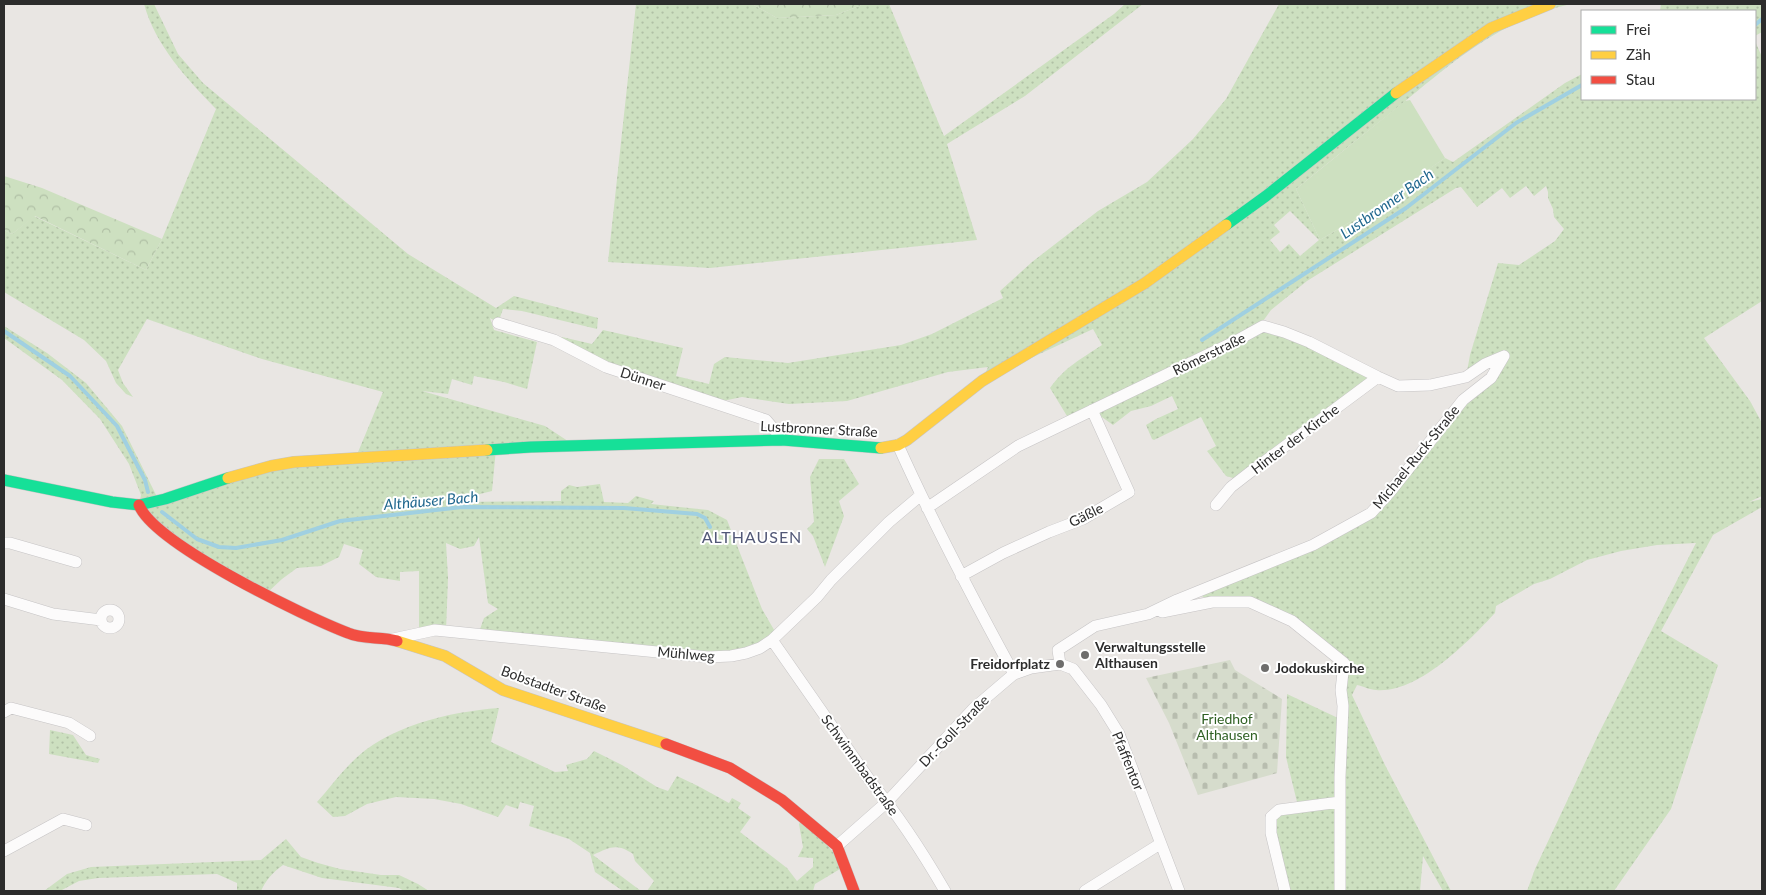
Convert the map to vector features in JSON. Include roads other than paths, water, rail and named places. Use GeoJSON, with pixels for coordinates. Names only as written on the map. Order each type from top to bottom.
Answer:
{"type":"FeatureCollection","features":[{"type":"Feature","properties":{"kind":"street","name":"Lustbronner Straße"},"geometry":{"type":"LineString","coordinates":[[4,480],[112,502],[139,505],[165,499],[237,475],[294,462],[532,447],[783,440],[884,448],[898,445],[982,381],[1145,283],[1266,196],[1405,86],[1491,28],[1550,4]]}},
{"type":"Feature","properties":{"kind":"street","name":"Dünner"},"geometry":{"type":"LineString","coordinates":[[498,322],[554,340],[606,367],[766,420],[783,440]]}},
{"type":"Feature","properties":{"kind":"street","name":"Römerstraße"},"geometry":{"type":"LineString","coordinates":[[927,508],[1018,446],[1263,326],[1309,342],[1398,386],[1430,385],[1466,377],[1485,364],[1504,356]]}},
{"type":"Feature","properties":{"kind":"street","name":"Michael-Ruck-Straße"},"geometry":{"type":"LineString","coordinates":[[1148,614],[1177,600],[1313,545],[1371,513],[1390,492],[1462,400],[1491,378],[1504,356]]}},
{"type":"Feature","properties":{"kind":"street","name":"Hinter der Kirche"},"geometry":{"type":"LineString","coordinates":[[1216,505],[1236,484],[1378,377]]}},
{"type":"Feature","properties":{"kind":"street","name":"Gäßle"},"geometry":{"type":"LineString","coordinates":[[961,576],[1003,553],[1083,519],[1129,492],[1092,410]]}},
{"type":"Feature","properties":{"kind":"street"},"geometry":{"type":"LineString","coordinates":[[898,445],[920,495],[961,576],[1014,674],[1031,668],[1060,664]]}},
{"type":"Feature","properties":{"kind":"street","name":"Mühlweg"},"geometry":{"type":"LineString","coordinates":[[391,640],[435,630],[720,657],[746,653],[760,648],[772,640],[817,597],[831,580],[889,522],[920,495]]}},
{"type":"Feature","properties":{"kind":"street","name":"Bobstadter Straße"},"geometry":{"type":"LineString","coordinates":[[139,505],[142,513],[151,523],[214,567],[310,616],[350,634],[366,638],[391,640],[445,656],[503,690],[666,744],[730,768],[782,800],[837,846],[854,891]]}},
{"type":"Feature","properties":{"kind":"street"},"geometry":{"type":"LineString","coordinates":[[4,543],[10,543],[76,562]]}},
{"type":"Feature","properties":{"kind":"street"},"geometry":{"type":"LineString","coordinates":[[4,599],[53,614],[101,620]]}},
{"type":"Feature","properties":{"kind":"street","name":"Michael-Ruck-Straße"},"geometry":{"type":"LineString","coordinates":[[1060,664],[1058,650],[1095,626],[1212,602],[1250,602],[1292,621],[1344,663],[1341,690],[1343,706],[1340,891]]}},
{"type":"Feature","properties":{"kind":"street","name":"Schwimmbadstraße"},"geometry":{"type":"LineString","coordinates":[[772,640],[871,782],[888,802],[946,891]]}},
{"type":"Feature","properties":{"kind":"street","name":"Pfaffentor"},"geometry":{"type":"LineString","coordinates":[[1060,664],[1073,669],[1101,705],[1119,734],[1179,891]]}},
{"type":"Feature","properties":{"kind":"street","name":"Dr.-Goll-Straße"},"geometry":{"type":"LineString","coordinates":[[837,846],[888,802],[974,708],[1014,674]]}},
{"type":"Feature","properties":{"kind":"street"},"geometry":{"type":"LineString","coordinates":[[4,712],[11,708],[69,723],[90,736]]}},
{"type":"Feature","properties":{"kind":"street"},"geometry":{"type":"LineString","coordinates":[[1285,891],[1271,833],[1271,817],[1278,810],[1340,802]]}},
{"type":"Feature","properties":{"kind":"street"},"geometry":{"type":"LineString","coordinates":[[4,851],[63,819],[86,825]]}},
{"type":"Feature","properties":{"kind":"street"},"geometry":{"type":"LineString","coordinates":[[1085,891],[1160,844]]}},
{"type":"Feature","properties":{"kind":"waterway","name":"Lustbronner Bach"},"geometry":{"type":"LineString","coordinates":[[1756,24],[1762,19]]}},
{"type":"Feature","properties":{"kind":"waterway","name":"Lustbronner Bach"},"geometry":{"type":"LineString","coordinates":[[1202,340],[1406,208],[1516,123],[1581,86]]}},
{"type":"Feature","properties":{"kind":"waterway","name":"Althäuser Bach"},"geometry":{"type":"LineString","coordinates":[[4,331],[70,376],[117,426],[145,480],[148,492]]}},
{"type":"Feature","properties":{"kind":"waterway","name":"Althäuser Bach"},"geometry":{"type":"LineString","coordinates":[[162,512],[197,539],[219,547],[236,548],[282,540],[340,521],[462,507],[624,508],[697,514],[705,518],[710,527]]}},
{"type":"Feature","properties":{"kind":"place","name":"Verwaltungsstelle Althausen"},"geometry":{"type":"Point","coordinates":[1085,655]}},
{"type":"Feature","properties":{"kind":"place","name":"Freidorfplatz"},"geometry":{"type":"Point","coordinates":[1060,664]}},
{"type":"Feature","properties":{"kind":"place","name":"Jodokuskirche"},"geometry":{"type":"Point","coordinates":[1265,668]}},
{"type":"Feature","properties":{"kind":"district","name":"ALTHAUSEN"},"geometry":{"type":"Point","coordinates":[752,537]}},
{"type":"Feature","properties":{"kind":"park label","name":"Friedhof Althausen"},"geometry":{"type":"Point","coordinates":[1227,728]}}]}
